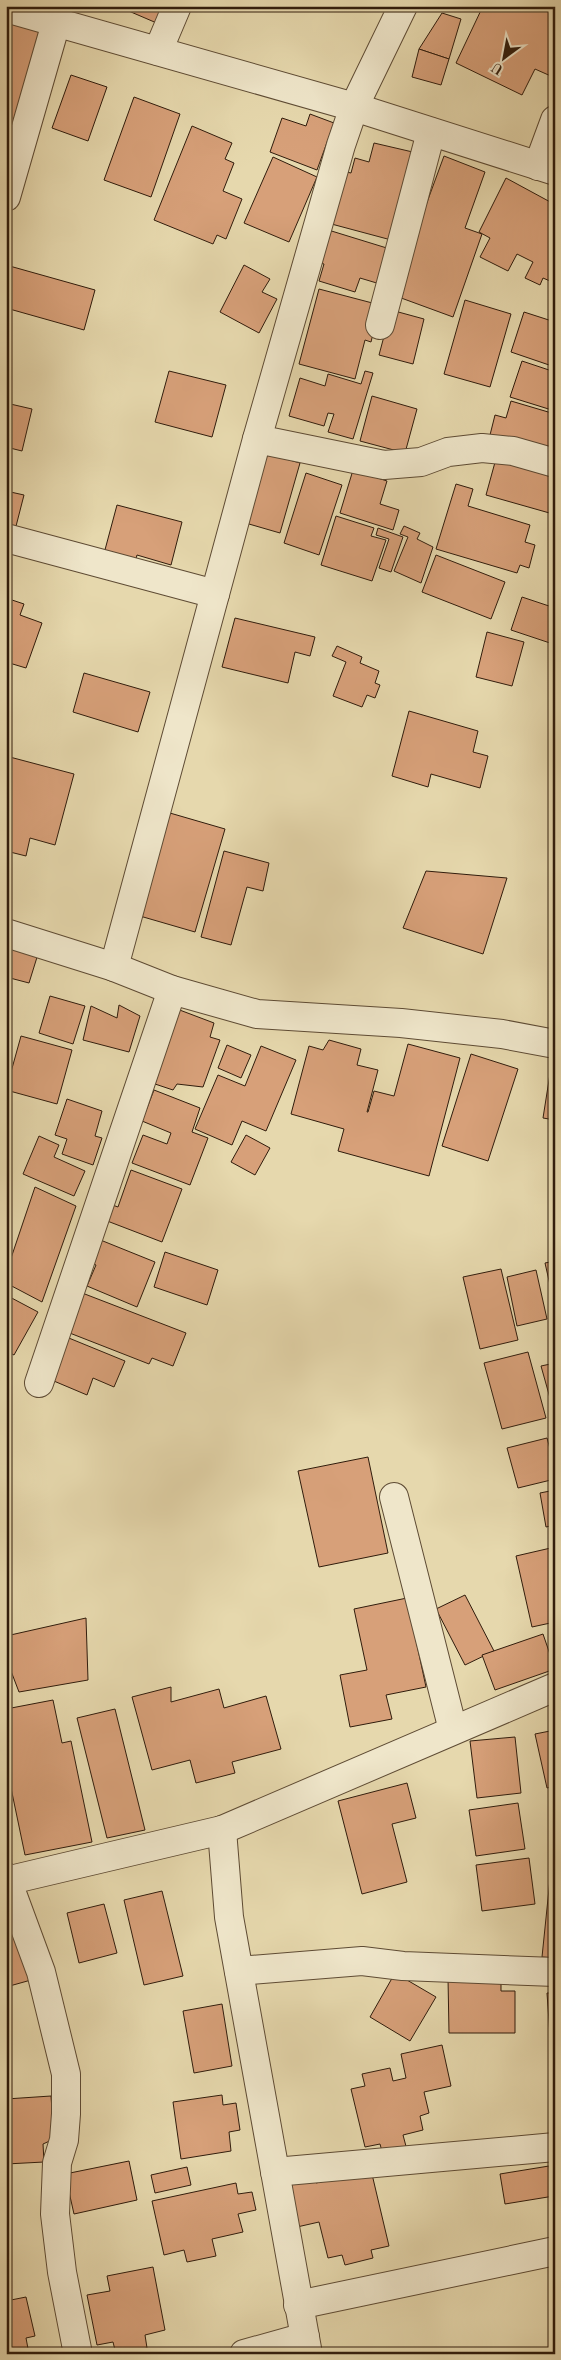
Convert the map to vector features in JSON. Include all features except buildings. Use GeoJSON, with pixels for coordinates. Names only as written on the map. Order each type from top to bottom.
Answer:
{"type":"FeatureCollection","features":[{"type":"Feature","properties":{"kind":"street"},"geometry":{"type":"LineString","coordinates":[[158,51],[177,6]]}},
{"type":"Feature","properties":{"kind":"street"},"geometry":{"type":"LineString","coordinates":[[114,967],[257,440],[354,107],[403,6]]}},
{"type":"Feature","properties":{"kind":"street"},"geometry":{"type":"LineString","coordinates":[[6,8],[354,107],[546,169],[555,120]]}},
{"type":"Feature","properties":{"kind":"street"},"geometry":{"type":"LineString","coordinates":[[6,197],[56,23]]}},
{"type":"Feature","properties":{"kind":"street"},"geometry":{"type":"LineString","coordinates":[[380,325],[432,132]]}},
{"type":"Feature","properties":{"kind":"street"},"geometry":{"type":"LineString","coordinates":[[257,440],[384,465],[421,462],[448,452],[482,448],[513,451],[555,463]]}},
{"type":"Feature","properties":{"kind":"street"},"geometry":{"type":"LineString","coordinates":[[6,538],[215,594]]}},
{"type":"Feature","properties":{"kind":"street"},"geometry":{"type":"LineString","coordinates":[[6,933],[114,967],[172,990],[257,1014],[401,1023],[502,1034],[555,1044]]}},
{"type":"Feature","properties":{"kind":"street"},"geometry":{"type":"LineString","coordinates":[[39,1384],[172,990]]}},
{"type":"Feature","properties":{"kind":"street"},"geometry":{"type":"LineString","coordinates":[[394,1497],[453,1730]]}},
{"type":"Feature","properties":{"kind":"street"},"geometry":{"type":"LineString","coordinates":[[78,2354],[62,2272],[55,2214],[57,2163],[64,2140],[66,2074],[41,1972],[7,1879],[222,1830],[555,1687]]}},
{"type":"Feature","properties":{"kind":"street"},"geometry":{"type":"LineString","coordinates":[[222,1830],[230,1917],[306,2345],[244,2354]]}},
{"type":"Feature","properties":{"kind":"street"},"geometry":{"type":"LineString","coordinates":[[239,1971],[362,1961],[403,1966],[555,1972]]}},
{"type":"Feature","properties":{"kind":"street"},"geometry":{"type":"LineString","coordinates":[[275,2172],[555,2147]]}},
{"type":"Feature","properties":{"kind":"street"},"geometry":{"type":"LineString","coordinates":[[298,2305],[555,2250]]}}]}
